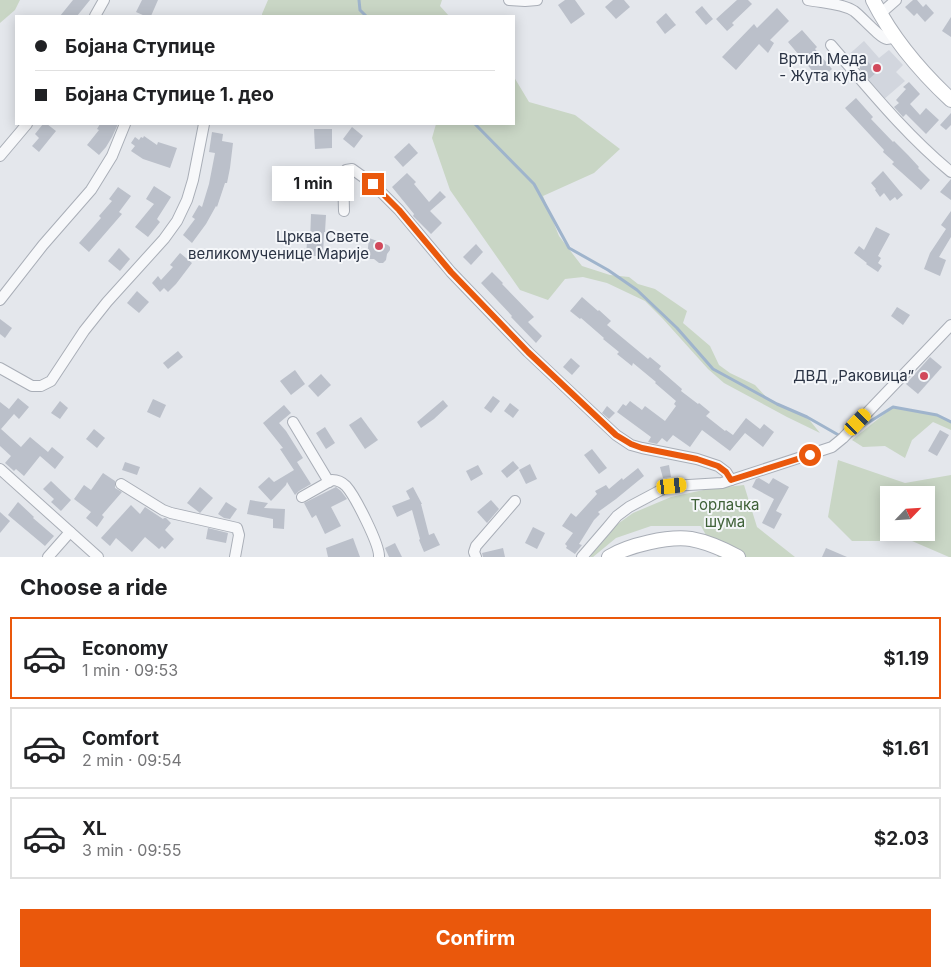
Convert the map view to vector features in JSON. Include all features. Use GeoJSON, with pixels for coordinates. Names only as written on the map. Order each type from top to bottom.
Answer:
{"type":"FeatureCollection","features":[{"type":"Feature","properties":{"kind":"main road"},"geometry":{"type":"LineString","coordinates":[[873,0],[880,14],[919,69],[951,100]]}},
{"type":"Feature","properties":{"kind":"main road"},"geometry":{"type":"LineString","coordinates":[[608,557],[633,546],[650,542],[689,539],[717,546],[738,557]]}},
{"type":"Feature","properties":{"kind":"street"},"geometry":{"type":"LineString","coordinates":[[96,15],[104,0]]}},
{"type":"Feature","properties":{"kind":"street"},"geometry":{"type":"LineString","coordinates":[[510,0],[537,0]]}},
{"type":"Feature","properties":{"kind":"street"},"geometry":{"type":"LineString","coordinates":[[808,0],[847,8],[863,19],[881,36],[887,39],[895,36]]}},
{"type":"Feature","properties":{"kind":"street"},"geometry":{"type":"LineString","coordinates":[[880,14],[896,0]]}},
{"type":"Feature","properties":{"kind":"street"},"geometry":{"type":"LineString","coordinates":[[831,45],[878,100],[927,151],[951,172]]}},
{"type":"Feature","properties":{"kind":"street"},"geometry":{"type":"LineString","coordinates":[[0,156],[26,125]]}},
{"type":"Feature","properties":{"kind":"street"},"geometry":{"type":"LineString","coordinates":[[0,300],[43,245],[91,190],[112,156],[125,125]]}},
{"type":"Feature","properties":{"kind":"street"},"geometry":{"type":"LineString","coordinates":[[0,368],[32,386],[42,386],[50,381],[84,331],[107,302],[164,239],[177,221],[194,180],[204,125]]}},
{"type":"Feature","properties":{"kind":"street"},"geometry":{"type":"LineString","coordinates":[[344,211],[343,174],[346,170],[352,169],[373,184],[399,210],[451,272],[528,352],[616,435],[642,448],[697,459],[718,466],[726,472],[731,480]]}},
{"type":"Feature","properties":{"kind":"street"},"geometry":{"type":"LineString","coordinates":[[582,557],[617,516],[644,498],[672,486],[714,484],[731,480],[832,447],[951,325]]}},
{"type":"Feature","properties":{"kind":"street"},"geometry":{"type":"LineString","coordinates":[[293,422],[329,482]]}},
{"type":"Feature","properties":{"kind":"street"},"geometry":{"type":"LineString","coordinates":[[0,469],[98,557]]}},
{"type":"Feature","properties":{"kind":"street"},"geometry":{"type":"LineString","coordinates":[[302,497],[329,482],[337,480],[346,486],[371,533],[379,557]]}},
{"type":"Feature","properties":{"kind":"street"},"geometry":{"type":"LineString","coordinates":[[121,484],[163,510],[237,528],[239,535],[235,557]]}},
{"type":"Feature","properties":{"kind":"street"},"geometry":{"type":"LineString","coordinates":[[476,557],[474,552],[476,546],[515,501]]}},
{"type":"Feature","properties":{"kind":"street"},"geometry":{"type":"LineString","coordinates":[[48,557],[70,532]]}},
{"type":"Feature","properties":{"kind":"shaded area","name":"Вртић Меда - Жута кућа"},"geometry":{"type":"Polygon","coordinates":[[[864,41],[879,58],[889,50],[903,65],[896,72],[905,81],[883,100],[845,58],[864,41]]]}},
{"type":"Feature","properties":{"kind":"green space"},"geometry":{"type":"Polygon","coordinates":[[[0,0],[20,0],[15,10],[0,23],[0,0]]]}},
{"type":"Feature","properties":{"kind":"green space"},"geometry":{"type":"Polygon","coordinates":[[[268,0],[442,0],[440,6],[448,15],[262,15],[268,0]]]}},
{"type":"Feature","properties":{"kind":"green space"},"geometry":{"type":"Polygon","coordinates":[[[515,79],[529,102],[575,115],[620,149],[594,173],[543,196],[559,236],[582,266],[610,275],[629,277],[638,284],[655,289],[687,311],[683,323],[710,346],[719,365],[730,373],[755,385],[768,399],[807,417],[820,433],[724,383],[708,369],[645,301],[607,283],[583,277],[565,279],[548,300],[520,290],[450,190],[432,138],[436,125],[515,125],[515,79]]]}},
{"type":"Feature","properties":{"kind":"green space"},"geometry":{"type":"Polygon","coordinates":[[[893,407],[937,415],[951,422],[951,430],[933,422],[912,440],[905,458],[885,446],[863,447],[852,440],[893,407]]]}},
{"type":"Feature","properties":{"kind":"green space"},"geometry":{"type":"Polygon","coordinates":[[[838,460],[905,483],[951,475],[951,557],[912,541],[935,541],[935,486],[880,486],[880,541],[852,541],[828,517],[838,460]]]}},
{"type":"Feature","properties":{"kind":"green space","name":"Торлачка шума"},"geometry":{"type":"Polygon","coordinates":[[[744,485],[757,527],[795,557],[718,557],[701,526],[651,526],[616,538],[593,557],[589,555],[612,528],[633,513],[671,497],[708,489],[744,485]]]}},
{"type":"Feature","properties":{"kind":"building"},"geometry":{"type":"Polygon","coordinates":[[[73,0],[90,0],[78,15],[61,15],[73,0]]]}},
{"type":"Feature","properties":{"kind":"building"},"geometry":{"type":"Polygon","coordinates":[[[142,0],[158,0],[151,15],[143,15],[136,12],[142,0]]]}},
{"type":"Feature","properties":{"kind":"building"},"geometry":{"type":"Polygon","coordinates":[[[565,0],[575,0],[585,14],[571,24],[558,5],[565,0]]]}},
{"type":"Feature","properties":{"kind":"building"},"geometry":{"type":"Polygon","coordinates":[[[613,0],[624,0],[630,7],[616,19],[605,7],[613,0]]]}},
{"type":"Feature","properties":{"kind":"building"},"geometry":{"type":"Polygon","coordinates":[[[737,0],[748,0],[752,4],[732,23],[734,25],[727,31],[716,19],[737,0]]]}},
{"type":"Feature","properties":{"kind":"building"},"geometry":{"type":"Polygon","coordinates":[[[913,0],[917,0],[923,7],[926,4],[934,13],[925,22],[917,13],[914,16],[905,7],[913,0]]]}},
{"type":"Feature","properties":{"kind":"building"},"geometry":{"type":"Polygon","coordinates":[[[702,6],[713,19],[706,25],[695,12],[702,6]]]}},
{"type":"Feature","properties":{"kind":"building"},"geometry":{"type":"Polygon","coordinates":[[[777,8],[789,21],[770,40],[774,43],[768,53],[759,44],[736,70],[722,57],[754,24],[757,28],[777,8]]]}},
{"type":"Feature","properties":{"kind":"building"},"geometry":{"type":"Polygon","coordinates":[[[666,13],[676,25],[665,34],[656,22],[666,13]]]}},
{"type":"Feature","properties":{"kind":"building"},"geometry":{"type":"Polygon","coordinates":[[[951,17],[951,37],[942,31],[951,17]]]}},
{"type":"Feature","properties":{"kind":"building"},"geometry":{"type":"Polygon","coordinates":[[[802,30],[817,47],[815,49],[832,69],[820,80],[788,42],[802,30]]]}},
{"type":"Feature","properties":{"kind":"building"},"geometry":{"type":"Polygon","coordinates":[[[863,56],[877,72],[869,79],[855,63],[863,56]]]}},
{"type":"Feature","properties":{"kind":"building"},"geometry":{"type":"Polygon","coordinates":[[[909,82],[920,94],[910,104],[920,115],[926,108],[939,120],[926,134],[906,114],[903,117],[894,107],[899,103],[896,100],[906,89],[903,87],[909,82]]]}},
{"type":"Feature","properties":{"kind":"building"},"geometry":{"type":"Polygon","coordinates":[[[856,98],[873,117],[871,119],[908,155],[930,180],[921,190],[892,164],[894,162],[883,152],[884,150],[845,108],[856,98]]]}},
{"type":"Feature","properties":{"kind":"building"},"geometry":{"type":"Polygon","coordinates":[[[951,113],[951,125],[946,130],[940,125],[951,113]]]}},
{"type":"Feature","properties":{"kind":"building"},"geometry":{"type":"Polygon","coordinates":[[[42,125],[48,125],[56,131],[39,152],[32,146],[39,138],[35,134],[42,125]]]}},
{"type":"Feature","properties":{"kind":"building"},"geometry":{"type":"Polygon","coordinates":[[[99,125],[118,125],[106,147],[99,155],[87,145],[99,130],[97,129],[99,125]]]}},
{"type":"Feature","properties":{"kind":"building"},"geometry":{"type":"Polygon","coordinates":[[[352,127],[363,136],[354,148],[343,139],[352,127]]]}},
{"type":"Feature","properties":{"kind":"building"},"geometry":{"type":"Polygon","coordinates":[[[314,129],[332,129],[332,148],[315,149],[314,129]]]}},
{"type":"Feature","properties":{"kind":"building"},"geometry":{"type":"Polygon","coordinates":[[[212,132],[223,134],[222,141],[233,143],[230,168],[227,183],[225,183],[217,207],[192,243],[183,235],[195,219],[192,217],[199,205],[202,207],[209,184],[215,153],[209,152],[212,132]]]}},
{"type":"Feature","properties":{"kind":"building"},"geometry":{"type":"Polygon","coordinates":[[[144,136],[157,145],[158,142],[177,148],[170,168],[143,159],[131,151],[135,146],[131,143],[135,137],[139,140],[144,136]]]}},
{"type":"Feature","properties":{"kind":"building"},"geometry":{"type":"Polygon","coordinates":[[[409,143],[418,153],[403,167],[394,157],[409,143]]]}},
{"type":"Feature","properties":{"kind":"building"},"geometry":{"type":"Polygon","coordinates":[[[883,171],[903,195],[897,200],[895,197],[890,201],[884,193],[880,197],[871,183],[883,171]]]}},
{"type":"Feature","properties":{"kind":"building"},"geometry":{"type":"Polygon","coordinates":[[[407,173],[416,182],[414,184],[429,202],[440,191],[446,197],[430,211],[442,223],[431,234],[413,216],[414,214],[392,187],[407,173]]]}},
{"type":"Feature","properties":{"kind":"building"},"geometry":{"type":"Polygon","coordinates":[[[951,179],[951,200],[940,192],[951,179]]]}},
{"type":"Feature","properties":{"kind":"building"},"geometry":{"type":"Polygon","coordinates":[[[154,186],[171,197],[157,219],[160,222],[148,237],[135,227],[154,204],[146,199],[154,186]]]}},
{"type":"Feature","properties":{"kind":"building"},"geometry":{"type":"Polygon","coordinates":[[[118,187],[131,196],[119,212],[122,214],[89,252],[79,243],[101,218],[99,216],[112,201],[109,199],[118,187]]]}},
{"type":"Feature","properties":{"kind":"building"},"geometry":{"type":"Polygon","coordinates":[[[951,211],[951,237],[939,257],[946,260],[940,276],[924,269],[930,253],[946,229],[941,225],[951,211]]]}},
{"type":"Feature","properties":{"kind":"building"},"geometry":{"type":"Polygon","coordinates":[[[311,214],[326,215],[323,256],[306,256],[307,242],[310,242],[311,214]]]}},
{"type":"Feature","properties":{"kind":"building"},"geometry":{"type":"Polygon","coordinates":[[[876,227],[890,234],[878,256],[881,258],[878,263],[882,266],[878,272],[854,253],[859,246],[864,250],[876,227]]]}},
{"type":"Feature","properties":{"kind":"building","name":"Црква Свете великомученице Марије"},"geometry":{"type":"Polygon","coordinates":[[[369,238],[390,247],[386,260],[383,263],[367,257],[369,238]]]}},
{"type":"Feature","properties":{"kind":"building"},"geometry":{"type":"Polygon","coordinates":[[[476,244],[483,252],[471,265],[463,257],[476,244]]]}},
{"type":"Feature","properties":{"kind":"building"},"geometry":{"type":"Polygon","coordinates":[[[119,248],[130,259],[120,271],[108,261],[119,248]]]}},
{"type":"Feature","properties":{"kind":"building"},"geometry":{"type":"Polygon","coordinates":[[[180,253],[192,263],[168,292],[164,288],[160,292],[152,283],[158,276],[161,280],[173,267],[170,265],[180,253]]]}},
{"type":"Feature","properties":{"kind":"building"},"geometry":{"type":"Polygon","coordinates":[[[492,272],[534,317],[528,322],[542,336],[536,343],[481,283],[492,272]]]}},
{"type":"Feature","properties":{"kind":"building"},"geometry":{"type":"Polygon","coordinates":[[[137,291],[149,302],[139,313],[127,303],[137,291]]]}},
{"type":"Feature","properties":{"kind":"building"},"geometry":{"type":"Polygon","coordinates":[[[582,297],[611,321],[607,325],[648,359],[650,357],[661,366],[659,369],[682,389],[681,391],[710,412],[706,416],[725,431],[733,435],[746,418],[760,429],[764,424],[774,432],[763,447],[745,433],[730,451],[702,430],[690,447],[673,435],[667,442],[662,438],[657,444],[648,442],[651,437],[617,412],[623,404],[626,406],[630,401],[642,410],[645,406],[665,421],[676,406],[674,404],[676,401],[633,363],[632,366],[617,354],[619,352],[604,338],[570,311],[582,297]]]}},
{"type":"Feature","properties":{"kind":"building"},"geometry":{"type":"Polygon","coordinates":[[[897,307],[910,315],[903,325],[891,316],[897,307]]]}},
{"type":"Feature","properties":{"kind":"building"},"geometry":{"type":"Polygon","coordinates":[[[0,319],[12,328],[5,338],[0,334],[0,319]]]}},
{"type":"Feature","properties":{"kind":"building"},"geometry":{"type":"Polygon","coordinates":[[[178,351],[183,357],[168,369],[163,363],[178,351]]]}},
{"type":"Feature","properties":{"kind":"building","name":"ДВД „Раковица”"},"geometry":{"type":"Polygon","coordinates":[[[930,357],[942,367],[918,394],[906,384],[930,357]]]}},
{"type":"Feature","properties":{"kind":"building"},"geometry":{"type":"Polygon","coordinates":[[[571,358],[580,366],[572,375],[563,367],[571,358]]]}},
{"type":"Feature","properties":{"kind":"building"},"geometry":{"type":"Polygon","coordinates":[[[295,370],[305,384],[291,395],[280,381],[295,370]]]}},
{"type":"Feature","properties":{"kind":"building"},"geometry":{"type":"Polygon","coordinates":[[[321,374],[331,385],[318,397],[308,386],[321,374]]]}},
{"type":"Feature","properties":{"kind":"building"},"geometry":{"type":"Polygon","coordinates":[[[493,396],[500,401],[491,413],[484,408],[493,396]]]}},
{"type":"Feature","properties":{"kind":"building"},"geometry":{"type":"Polygon","coordinates":[[[18,398],[29,407],[19,419],[14,414],[1,429],[21,447],[30,437],[48,452],[52,447],[64,457],[55,469],[40,456],[24,476],[16,469],[14,471],[5,463],[11,456],[0,446],[0,402],[9,409],[18,398]]]}},
{"type":"Feature","properties":{"kind":"building"},"geometry":{"type":"Polygon","coordinates":[[[153,399],[166,405],[160,418],[147,412],[153,399]]]}},
{"type":"Feature","properties":{"kind":"building"},"geometry":{"type":"Polygon","coordinates":[[[443,400],[448,406],[421,428],[417,422],[443,400]]]}},
{"type":"Feature","properties":{"kind":"building"},"geometry":{"type":"Polygon","coordinates":[[[60,401],[68,408],[60,419],[51,413],[60,401]]]}},
{"type":"Feature","properties":{"kind":"building"},"geometry":{"type":"Polygon","coordinates":[[[510,403],[519,410],[513,418],[504,411],[510,403]]]}},
{"type":"Feature","properties":{"kind":"building"},"geometry":{"type":"Polygon","coordinates":[[[284,405],[291,413],[279,423],[303,458],[297,462],[311,484],[295,495],[287,482],[271,501],[258,487],[269,477],[274,482],[294,470],[280,449],[283,448],[263,423],[284,405]]]}},
{"type":"Feature","properties":{"kind":"building"},"geometry":{"type":"Polygon","coordinates":[[[607,406],[615,413],[609,419],[602,413],[607,406]]]}},
{"type":"Feature","properties":{"kind":"building"},"geometry":{"type":"Polygon","coordinates":[[[361,417],[378,440],[365,449],[349,425],[361,417]]]}},
{"type":"Feature","properties":{"kind":"building"},"geometry":{"type":"Polygon","coordinates":[[[325,427],[335,443],[326,449],[316,433],[325,427]]]}},
{"type":"Feature","properties":{"kind":"building"},"geometry":{"type":"Polygon","coordinates":[[[94,429],[105,438],[97,448],[86,439],[94,429]]]}},
{"type":"Feature","properties":{"kind":"building"},"geometry":{"type":"Polygon","coordinates":[[[940,430],[949,435],[937,456],[928,451],[940,430]]]}},
{"type":"Feature","properties":{"kind":"building"},"geometry":{"type":"Polygon","coordinates":[[[592,449],[607,468],[599,474],[584,455],[592,449]]]}},
{"type":"Feature","properties":{"kind":"building"},"geometry":{"type":"Polygon","coordinates":[[[513,461],[519,468],[507,478],[501,471],[513,461]]]}},
{"type":"Feature","properties":{"kind":"building"},"geometry":{"type":"Polygon","coordinates":[[[125,462],[140,467],[137,475],[122,470],[125,462]]]}},
{"type":"Feature","properties":{"kind":"building"},"geometry":{"type":"Polygon","coordinates":[[[530,464],[537,479],[526,484],[519,470],[530,464]]]}},
{"type":"Feature","properties":{"kind":"building"},"geometry":{"type":"Polygon","coordinates":[[[478,465],[483,474],[471,481],[466,471],[478,465]]]}},
{"type":"Feature","properties":{"kind":"building"},"geometry":{"type":"Polygon","coordinates":[[[669,465],[671,477],[663,478],[660,467],[669,465]]]}},
{"type":"Feature","properties":{"kind":"building"},"geometry":{"type":"Polygon","coordinates":[[[638,468],[644,476],[598,512],[600,514],[579,544],[582,545],[575,554],[566,548],[565,544],[573,533],[562,526],[571,513],[576,517],[597,494],[595,491],[606,485],[609,489],[638,468]]]}},
{"type":"Feature","properties":{"kind":"building"},"geometry":{"type":"Polygon","coordinates":[[[103,473],[115,481],[115,488],[122,492],[102,515],[104,517],[97,527],[86,518],[91,512],[74,499],[84,485],[91,490],[103,473]]]}},
{"type":"Feature","properties":{"kind":"building"},"geometry":{"type":"Polygon","coordinates":[[[759,478],[769,484],[773,478],[789,487],[776,511],[782,514],[774,529],[762,523],[774,499],[752,487],[756,479],[759,478]]]}},
{"type":"Feature","properties":{"kind":"building"},"geometry":{"type":"Polygon","coordinates":[[[51,481],[71,500],[61,511],[51,502],[54,499],[43,489],[51,481]]]}},
{"type":"Feature","properties":{"kind":"building"},"geometry":{"type":"Polygon","coordinates":[[[200,487],[213,498],[200,513],[187,503],[200,487]]]}},
{"type":"Feature","properties":{"kind":"building"},"geometry":{"type":"Polygon","coordinates":[[[336,487],[347,499],[331,507],[341,526],[325,534],[316,515],[312,518],[304,503],[336,487]]]}},
{"type":"Feature","properties":{"kind":"building"},"geometry":{"type":"Polygon","coordinates":[[[413,487],[422,504],[429,535],[434,533],[440,545],[424,552],[419,540],[412,510],[397,517],[392,506],[410,499],[406,491],[413,487]]]}},
{"type":"Feature","properties":{"kind":"building"},"geometry":{"type":"Polygon","coordinates":[[[250,500],[268,503],[264,508],[285,509],[284,529],[273,528],[273,519],[247,514],[250,500]]]}},
{"type":"Feature","properties":{"kind":"building"},"geometry":{"type":"Polygon","coordinates":[[[491,500],[499,509],[487,523],[477,512],[491,500]]]}},
{"type":"Feature","properties":{"kind":"building"},"geometry":{"type":"Polygon","coordinates":[[[18,502],[54,536],[45,546],[8,515],[18,502]]]}},
{"type":"Feature","properties":{"kind":"building"},"geometry":{"type":"Polygon","coordinates":[[[226,502],[237,509],[230,519],[218,514],[226,502]]]}},
{"type":"Feature","properties":{"kind":"building"},"geometry":{"type":"Polygon","coordinates":[[[131,505],[140,514],[145,507],[163,519],[166,518],[171,523],[165,530],[174,539],[165,549],[162,546],[159,549],[145,537],[132,552],[116,538],[110,546],[101,538],[131,505]]]}},
{"type":"Feature","properties":{"kind":"building"},"geometry":{"type":"Polygon","coordinates":[[[0,512],[10,521],[0,533],[0,512]]]}},
{"type":"Feature","properties":{"kind":"building"},"geometry":{"type":"Polygon","coordinates":[[[533,527],[545,533],[537,549],[525,543],[533,527]]]}},
{"type":"Feature","properties":{"kind":"building"},"geometry":{"type":"Polygon","coordinates":[[[208,528],[228,533],[226,543],[206,539],[208,528]]]}},
{"type":"Feature","properties":{"kind":"building"},"geometry":{"type":"Polygon","coordinates":[[[353,538],[360,557],[328,557],[326,548],[353,538]]]}},
{"type":"Feature","properties":{"kind":"building"},"geometry":{"type":"Polygon","coordinates":[[[395,543],[402,557],[389,557],[385,548],[395,543]]]}},
{"type":"Feature","properties":{"kind":"building"},"geometry":{"type":"Polygon","coordinates":[[[503,548],[505,557],[483,557],[482,553],[503,548]]]}},
{"type":"Feature","properties":{"kind":"building"},"geometry":{"type":"Polygon","coordinates":[[[826,548],[847,557],[822,557],[826,548]]]}},
{"type":"Feature","properties":{"kind":"waterway"},"geometry":{"type":"LineString","coordinates":[[359,0],[360,10],[365,15]]}},
{"type":"Feature","properties":{"kind":"waterway"},"geometry":{"type":"LineString","coordinates":[[476,125],[534,184],[569,248],[608,270],[637,290],[677,328],[713,369],[842,437]]}},
{"type":"Feature","properties":{"kind":"waterway"},"geometry":{"type":"LineString","coordinates":[[858,429],[893,407],[937,415],[951,422]]}},
{"type":"Feature","properties":{"kind":"place","name":"Вртић Меда - Жута кућа"},"geometry":{"type":"Point","coordinates":[877,68]}},
{"type":"Feature","properties":{"kind":"place","name":"Црква Свете великомученице Марије"},"geometry":{"type":"Point","coordinates":[379,246]}},
{"type":"Feature","properties":{"kind":"place","name":"ДВД „Раковица”"},"geometry":{"type":"Point","coordinates":[924,376]}},
{"type":"Feature","properties":{"kind":"route"},"geometry":{"type":"LineString","coordinates":[[373,184],[399,210],[451,272],[528,352],[616,435],[624,440],[642,448],[697,459],[718,466],[726,472],[731,480],[810,455]]}}]}
